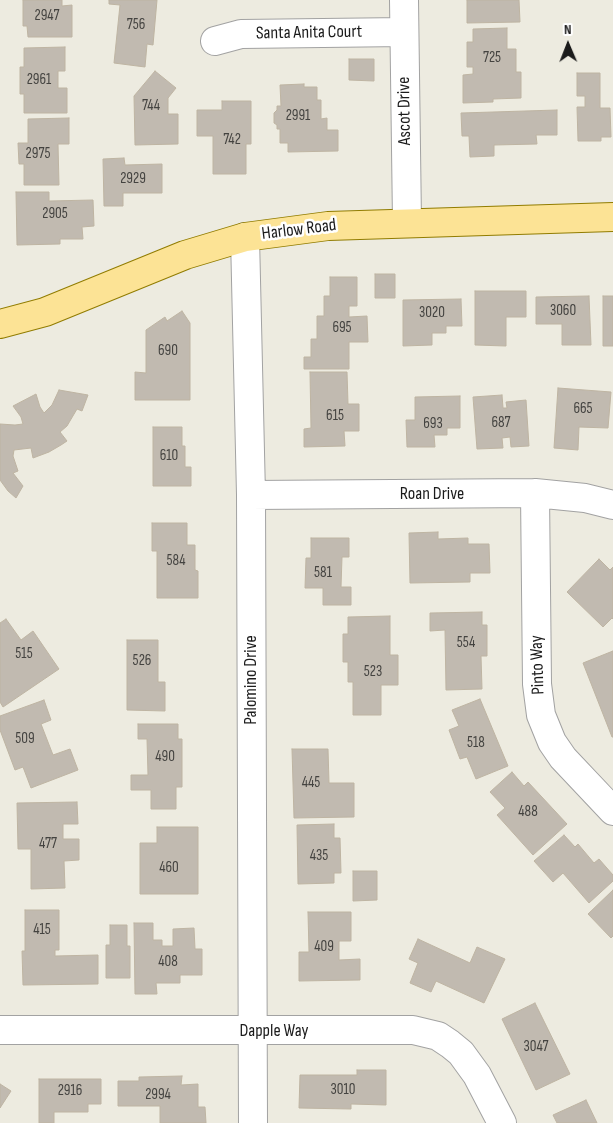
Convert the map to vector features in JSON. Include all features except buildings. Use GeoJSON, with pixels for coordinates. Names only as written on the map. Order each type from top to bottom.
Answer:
{"type":"FeatureCollection","features":[{"type":"Feature","properties":{"kind":"main road","name":"Harlow Road"},"geometry":{"type":"LineString","coordinates":[[0,324],[45,312],[185,255],[245,237],[328,226],[407,222],[613,217]]}},
{"type":"Feature","properties":{"kind":"street","name":"Ascot Drive"},"geometry":{"type":"LineString","coordinates":[[404,0],[407,222]]}},
{"type":"Feature","properties":{"kind":"street","name":"Santa Anita Court"},"geometry":{"type":"LineString","coordinates":[[215,41],[241,34],[404,32]]}},
{"type":"Feature","properties":{"kind":"street","name":"Palomino Drive"},"geometry":{"type":"LineString","coordinates":[[245,237],[251,495],[253,1123]]}},
{"type":"Feature","properties":{"kind":"street","name":"Roan Drive"},"geometry":{"type":"LineString","coordinates":[[251,495],[535,493],[585,498],[613,505]]}},
{"type":"Feature","properties":{"kind":"street","name":"Pinto Way"},"geometry":{"type":"LineString","coordinates":[[535,493],[537,684],[541,715],[552,742],[563,758],[613,811]]}},
{"type":"Feature","properties":{"kind":"street","name":"Dapple Way"},"geometry":{"type":"LineString","coordinates":[[0,1030],[413,1030],[438,1036],[450,1044],[469,1063],[502,1123]]}}]}
